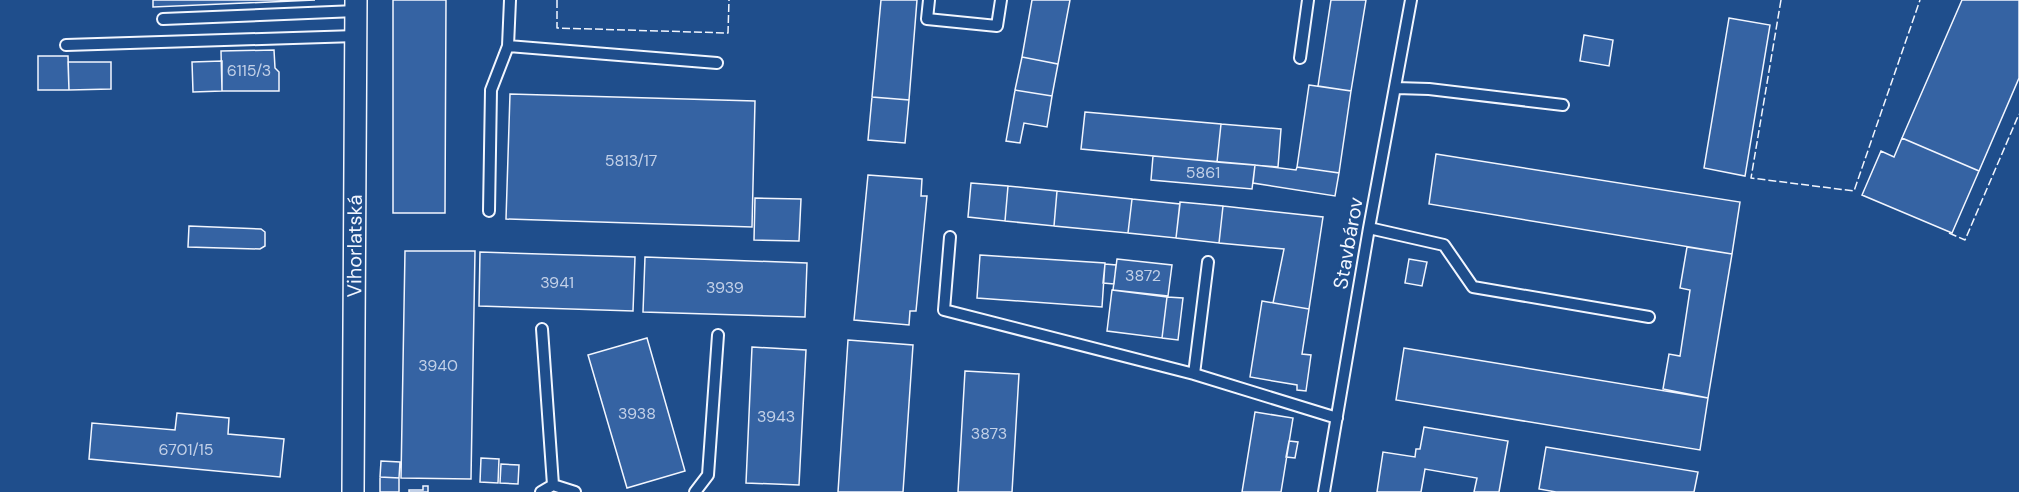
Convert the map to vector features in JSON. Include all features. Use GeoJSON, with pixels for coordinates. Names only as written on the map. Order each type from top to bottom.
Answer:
{"type":"FeatureCollection","features":[{"type":"Feature","properties":{"kind":"street","name":"Vihorlatská"},"geometry":{"type":"LineString","coordinates":[[353,492],[356,6]]}},
{"type":"Feature","properties":{"kind":"lane"},"geometry":{"type":"LineString","coordinates":[[489,211],[491,90],[508,46],[510,0]]}},
{"type":"Feature","properties":{"kind":"lane"},"geometry":{"type":"LineString","coordinates":[[929,0],[927,19],[997,26],[1001,0]]}},
{"type":"Feature","properties":{"kind":"lane"},"geometry":{"type":"LineString","coordinates":[[1299,58],[1308,0]]}},
{"type":"Feature","properties":{"kind":"lane","name":"Stavbárov"},"geometry":{"type":"LineString","coordinates":[[1324,492],[1411,0]]}},
{"type":"Feature","properties":{"kind":"lane"},"geometry":{"type":"LineString","coordinates":[[163,20],[356,6]]}},
{"type":"Feature","properties":{"kind":"lane"},"geometry":{"type":"LineString","coordinates":[[66,45],[356,36]]}},
{"type":"Feature","properties":{"kind":"lane"},"geometry":{"type":"LineString","coordinates":[[508,46],[717,63]]}},
{"type":"Feature","properties":{"kind":"lane"},"geometry":{"type":"LineString","coordinates":[[1396,88],[1429,89],[1563,105]]}},
{"type":"Feature","properties":{"kind":"lane"},"geometry":{"type":"LineString","coordinates":[[1369,228],[1444,245],[1473,287],[1649,317]]}},
{"type":"Feature","properties":{"kind":"lane"},"geometry":{"type":"LineString","coordinates":[[950,237],[944,310],[1194,374],[1337,417]]}},
{"type":"Feature","properties":{"kind":"lane"},"geometry":{"type":"LineString","coordinates":[[1194,374],[1208,262]]}},
{"type":"Feature","properties":{"kind":"lane"},"geometry":{"type":"LineString","coordinates":[[542,329],[553,485]]}},
{"type":"Feature","properties":{"kind":"lane"},"geometry":{"type":"LineString","coordinates":[[695,492],[708,475],[718,335]]}},
{"type":"Feature","properties":{"kind":"lane"},"geometry":{"type":"LineString","coordinates":[[541,492],[553,485],[575,492]]}},
{"type":"Feature","properties":{"kind":"building"},"geometry":{"type":"Polygon","coordinates":[[[153,0],[315,0],[153,7],[153,0]]]}},
{"type":"Feature","properties":{"kind":"building"},"geometry":{"type":"Polygon","coordinates":[[[393,0],[446,0],[445,213],[393,213],[393,0]]]}},
{"type":"Feature","properties":{"kind":"building"},"geometry":{"type":"Polygon","coordinates":[[[881,0],[917,0],[909,100],[872,97],[881,0]]]}},
{"type":"Feature","properties":{"kind":"building"},"geometry":{"type":"Polygon","coordinates":[[[1032,0],[1070,0],[1058,64],[1022,57],[1032,0]]]}},
{"type":"Feature","properties":{"kind":"building"},"geometry":{"type":"Polygon","coordinates":[[[1331,0],[1366,0],[1351,91],[1318,86],[1331,0]]]}},
{"type":"Feature","properties":{"kind":"building"},"geometry":{"type":"Polygon","coordinates":[[[1962,0],[2019,0],[2019,78],[1979,171],[1902,138],[1962,0]]]}},
{"type":"Feature","properties":{"kind":"building"},"geometry":{"type":"Polygon","coordinates":[[[1729,18],[1770,25],[1745,176],[1704,168],[1729,18]]]}},
{"type":"Feature","properties":{"kind":"building"},"geometry":{"type":"Polygon","coordinates":[[[1584,35],[1613,40],[1609,66],[1580,61],[1584,35]]]}},
{"type":"Feature","properties":{"kind":"building"},"geometry":{"type":"Polygon","coordinates":[[[274,50],[275,68],[279,72],[279,91],[222,91],[221,51],[274,50]]]}},
{"type":"Feature","properties":{"kind":"building"},"geometry":{"type":"Polygon","coordinates":[[[38,56],[68,56],[69,90],[38,90],[38,56]]]}},
{"type":"Feature","properties":{"kind":"building"},"geometry":{"type":"Polygon","coordinates":[[[1022,57],[1058,64],[1052,96],[1015,90],[1022,57]]]}},
{"type":"Feature","properties":{"kind":"building"},"geometry":{"type":"Polygon","coordinates":[[[222,61],[222,91],[193,92],[192,62],[222,61]]]}},
{"type":"Feature","properties":{"kind":"building"},"geometry":{"type":"Polygon","coordinates":[[[68,62],[111,62],[111,89],[69,90],[68,62]]]}},
{"type":"Feature","properties":{"kind":"building"},"geometry":{"type":"Polygon","coordinates":[[[1309,85],[1351,91],[1339,173],[1297,167],[1309,85]]]}},
{"type":"Feature","properties":{"kind":"building"},"geometry":{"type":"Polygon","coordinates":[[[1015,90],[1052,96],[1047,127],[1024,123],[1020,143],[1006,141],[1015,90]]]}},
{"type":"Feature","properties":{"kind":"building"},"geometry":{"type":"Polygon","coordinates":[[[510,94],[755,101],[752,227],[506,219],[510,94]]]}},
{"type":"Feature","properties":{"kind":"building"},"geometry":{"type":"Polygon","coordinates":[[[872,97],[909,100],[905,143],[868,140],[872,97]]]}},
{"type":"Feature","properties":{"kind":"building"},"geometry":{"type":"Polygon","coordinates":[[[1085,112],[1221,124],[1217,162],[1081,149],[1085,112]]]}},
{"type":"Feature","properties":{"kind":"building"},"geometry":{"type":"Polygon","coordinates":[[[1221,124],[1281,129],[1278,167],[1217,162],[1221,124]]]}},
{"type":"Feature","properties":{"kind":"building"},"geometry":{"type":"Polygon","coordinates":[[[1902,138],[1979,171],[1952,233],[1862,195],[1881,151],[1894,157],[1902,138]]]}},
{"type":"Feature","properties":{"kind":"building"},"geometry":{"type":"Polygon","coordinates":[[[1436,154],[1740,202],[1732,254],[1429,204],[1436,154]]]}},
{"type":"Feature","properties":{"kind":"building"},"geometry":{"type":"Polygon","coordinates":[[[1153,156],[1255,165],[1252,189],[1151,180],[1153,156]]]}},
{"type":"Feature","properties":{"kind":"building"},"geometry":{"type":"Polygon","coordinates":[[[1255,165],[1296,170],[1297,167],[1339,173],[1335,196],[1253,183],[1255,165]]]}},
{"type":"Feature","properties":{"kind":"building"},"geometry":{"type":"Polygon","coordinates":[[[868,175],[922,179],[921,196],[927,196],[916,311],[910,311],[909,325],[854,320],[868,175]]]}},
{"type":"Feature","properties":{"kind":"building"},"geometry":{"type":"Polygon","coordinates":[[[971,183],[1008,186],[1005,221],[968,217],[971,183]]]}},
{"type":"Feature","properties":{"kind":"building"},"geometry":{"type":"Polygon","coordinates":[[[1008,186],[1057,191],[1054,226],[1005,221],[1008,186]]]}},
{"type":"Feature","properties":{"kind":"building"},"geometry":{"type":"Polygon","coordinates":[[[1057,191],[1132,199],[1128,233],[1054,226],[1057,191]]]}},
{"type":"Feature","properties":{"kind":"building"},"geometry":{"type":"Polygon","coordinates":[[[755,198],[801,199],[799,241],[754,240],[755,198]]]}},
{"type":"Feature","properties":{"kind":"building"},"geometry":{"type":"Polygon","coordinates":[[[1132,199],[1180,204],[1176,238],[1128,233],[1132,199]]]}},
{"type":"Feature","properties":{"kind":"building"},"geometry":{"type":"Polygon","coordinates":[[[1180,202],[1223,206],[1219,243],[1176,238],[1180,202]]]}},
{"type":"Feature","properties":{"kind":"building"},"geometry":{"type":"Polygon","coordinates":[[[1223,206],[1323,217],[1309,309],[1273,303],[1284,249],[1219,243],[1223,206]]]}},
{"type":"Feature","properties":{"kind":"building"},"geometry":{"type":"Polygon","coordinates":[[[189,226],[261,229],[265,232],[265,246],[260,249],[188,247],[189,226]]]}},
{"type":"Feature","properties":{"kind":"building"},"geometry":{"type":"Polygon","coordinates":[[[1687,247],[1732,254],[1708,398],[1663,389],[1669,354],[1680,356],[1690,290],[1680,288],[1687,247]]]}},
{"type":"Feature","properties":{"kind":"building"},"geometry":{"type":"Polygon","coordinates":[[[405,251],[475,251],[471,479],[401,478],[405,251]]]}},
{"type":"Feature","properties":{"kind":"building"},"geometry":{"type":"Polygon","coordinates":[[[480,252],[635,257],[633,311],[479,306],[480,252]]]}},
{"type":"Feature","properties":{"kind":"building"},"geometry":{"type":"Polygon","coordinates":[[[980,255],[1105,263],[1102,307],[977,298],[980,255]]]}},
{"type":"Feature","properties":{"kind":"building"},"geometry":{"type":"Polygon","coordinates":[[[645,257],[807,263],[805,317],[643,312],[645,257]]]}},
{"type":"Feature","properties":{"kind":"building"},"geometry":{"type":"Polygon","coordinates":[[[1117,259],[1172,265],[1168,296],[1113,290],[1117,259]]]}},
{"type":"Feature","properties":{"kind":"building"},"geometry":{"type":"Polygon","coordinates":[[[1409,259],[1427,262],[1422,286],[1405,283],[1409,259]]]}},
{"type":"Feature","properties":{"kind":"building"},"geometry":{"type":"Polygon","coordinates":[[[1105,264],[1116,265],[1114,284],[1103,283],[1105,264]]]}},
{"type":"Feature","properties":{"kind":"building"},"geometry":{"type":"Polygon","coordinates":[[[1112,290],[1167,297],[1162,338],[1107,331],[1112,290]]]}},
{"type":"Feature","properties":{"kind":"building"},"geometry":{"type":"Polygon","coordinates":[[[1167,297],[1183,298],[1178,340],[1162,338],[1167,297]]]}},
{"type":"Feature","properties":{"kind":"building"},"geometry":{"type":"Polygon","coordinates":[[[1262,301],[1309,309],[1302,354],[1311,355],[1306,391],[1297,390],[1297,385],[1250,377],[1262,301]]]}},
{"type":"Feature","properties":{"kind":"building"},"geometry":{"type":"Polygon","coordinates":[[[647,338],[685,471],[627,488],[588,355],[647,338]]]}},
{"type":"Feature","properties":{"kind":"building"},"geometry":{"type":"Polygon","coordinates":[[[848,340],[913,345],[903,492],[838,492],[848,340]]]}},
{"type":"Feature","properties":{"kind":"building"},"geometry":{"type":"Polygon","coordinates":[[[752,347],[806,350],[799,485],[746,483],[752,347]]]}},
{"type":"Feature","properties":{"kind":"building"},"geometry":{"type":"Polygon","coordinates":[[[1404,348],[1708,398],[1700,450],[1396,400],[1404,348]]]}},
{"type":"Feature","properties":{"kind":"building"},"geometry":{"type":"Polygon","coordinates":[[[965,371],[1019,374],[1012,492],[958,492],[965,371]]]}},
{"type":"Feature","properties":{"kind":"building"},"geometry":{"type":"Polygon","coordinates":[[[1255,412],[1293,418],[1281,492],[1242,492],[1255,412]]]}},
{"type":"Feature","properties":{"kind":"building"},"geometry":{"type":"Polygon","coordinates":[[[177,413],[229,418],[228,434],[284,439],[280,477],[89,459],[92,423],[175,430],[177,413]]]}},
{"type":"Feature","properties":{"kind":"building"},"geometry":{"type":"Polygon","coordinates":[[[1424,427],[1508,441],[1499,492],[1474,492],[1477,478],[1425,469],[1421,492],[1377,492],[1383,452],[1415,457],[1416,449],[1420,449],[1424,427]]]}},
{"type":"Feature","properties":{"kind":"building"},"geometry":{"type":"Polygon","coordinates":[[[1289,441],[1298,442],[1295,458],[1286,457],[1289,441]]]}},
{"type":"Feature","properties":{"kind":"building"},"geometry":{"type":"Polygon","coordinates":[[[1546,447],[1698,472],[1694,492],[1556,492],[1539,489],[1546,447]]]}},
{"type":"Feature","properties":{"kind":"building"},"geometry":{"type":"Polygon","coordinates":[[[481,458],[499,459],[498,483],[480,482],[481,458]]]}},
{"type":"Feature","properties":{"kind":"building"},"geometry":{"type":"Polygon","coordinates":[[[381,461],[400,462],[399,478],[380,477],[381,461]]]}},
{"type":"Feature","properties":{"kind":"building"},"geometry":{"type":"Polygon","coordinates":[[[501,464],[519,465],[518,484],[500,483],[501,464]]]}},
{"type":"Feature","properties":{"kind":"building"},"geometry":{"type":"Polygon","coordinates":[[[380,477],[399,478],[399,492],[380,492],[380,477]]]}},
{"type":"Feature","properties":{"kind":"building"},"geometry":{"type":"Polygon","coordinates":[[[423,486],[428,486],[428,492],[409,492],[409,490],[423,490],[423,486]]]}},
{"type":"Feature","properties":{"kind":"fence"},"geometry":{"type":"LineString","coordinates":[[557,0],[557,28],[728,33],[729,0]]}},
{"type":"Feature","properties":{"kind":"fence"},"geometry":{"type":"LineString","coordinates":[[1781,0],[1751,178],[1854,191],[1920,0]]}},
{"type":"Feature","properties":{"kind":"fence"},"geometry":{"type":"LineString","coordinates":[[1949,233],[1965,240],[2019,114]]}}]}
